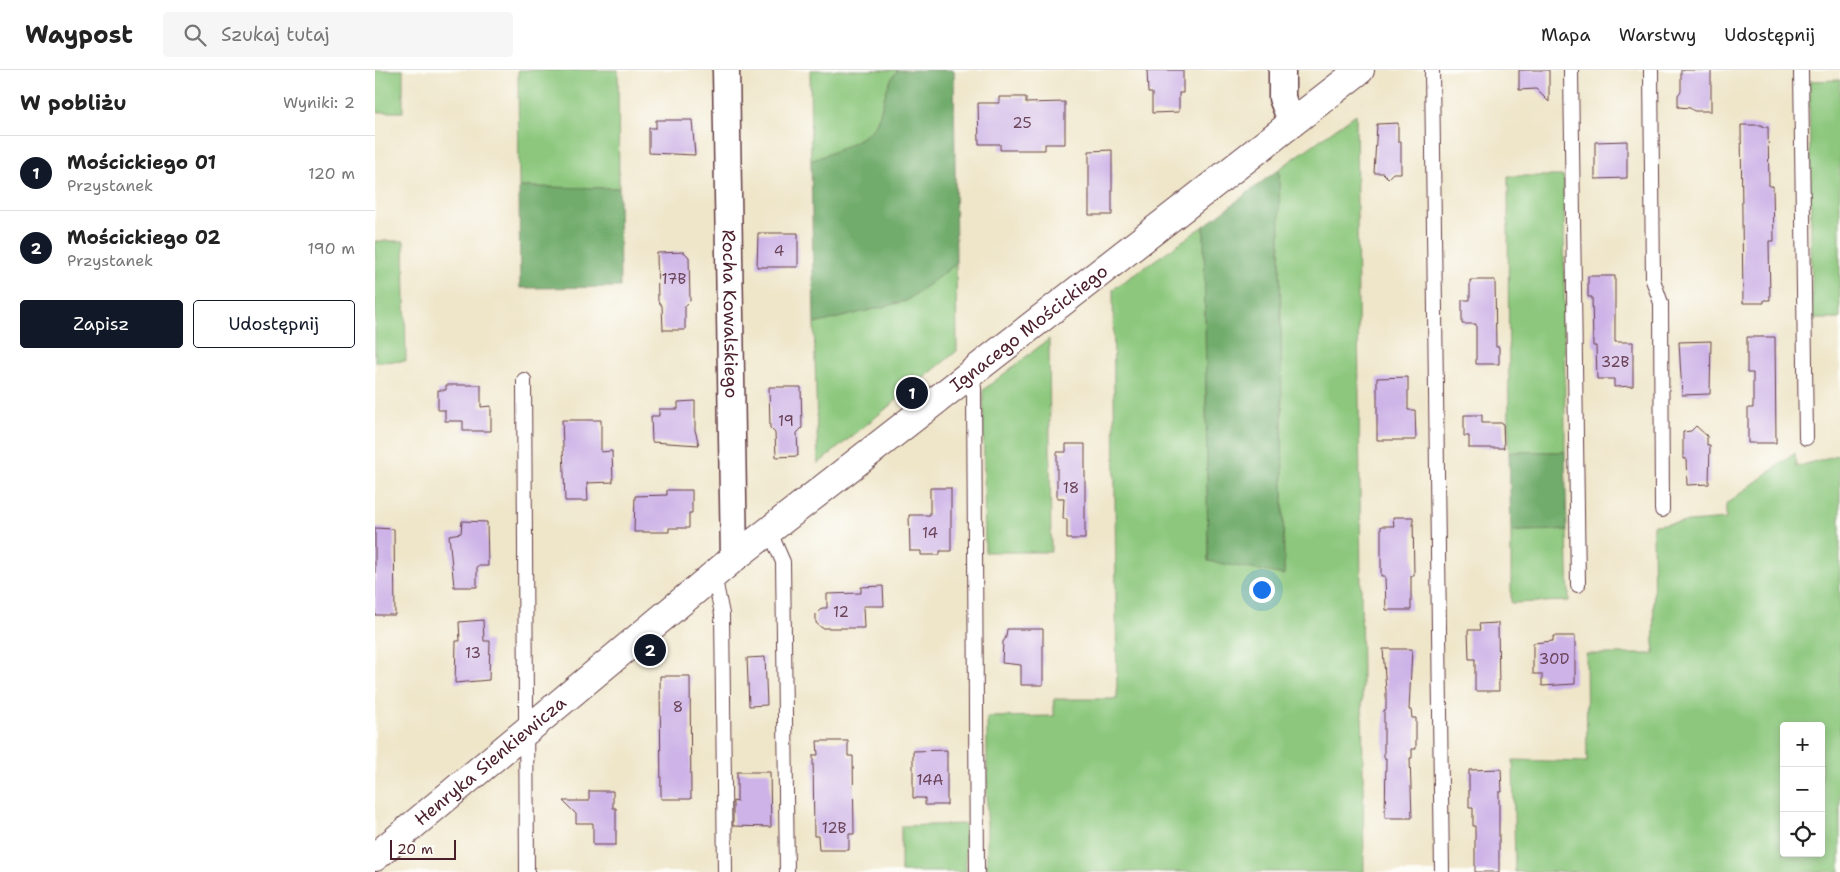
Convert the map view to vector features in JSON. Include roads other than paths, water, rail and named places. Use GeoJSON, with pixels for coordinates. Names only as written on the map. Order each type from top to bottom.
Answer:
{"type":"FeatureCollection","features":[{"type":"Feature","properties":{"kind":"street","name":"Rocha Kowalskiego"},"geometry":{"type":"LineString","coordinates":[[724,566],[726,70]]}},
{"type":"Feature","properties":{"kind":"street"},"geometry":{"type":"LineString","coordinates":[[1282,70],[1282,98],[1293,122]]}},
{"type":"Feature","properties":{"kind":"street","name":"Ignacego Mościckiego"},"geometry":{"type":"LineString","coordinates":[[582,683],[769,530],[1360,70]]}},
{"type":"Feature","properties":{"kind":"street","name":"Henryka Sienkiewicza"},"geometry":{"type":"LineString","coordinates":[[375,856],[582,683]]}},
{"type":"Feature","properties":{"kind":"lane"},"geometry":{"type":"LineString","coordinates":[[1432,70],[1442,872]]}},
{"type":"Feature","properties":{"kind":"lane"},"geometry":{"type":"LineString","coordinates":[[1571,70],[1578,585]]}},
{"type":"Feature","properties":{"kind":"lane"},"geometry":{"type":"LineString","coordinates":[[1651,70],[1653,280],[1661,303],[1663,510]]}},
{"type":"Feature","properties":{"kind":"lane"},"geometry":{"type":"LineString","coordinates":[[1801,70],[1806,438]]}},
{"type":"Feature","properties":{"kind":"lane"},"geometry":{"type":"LineString","coordinates":[[970,373],[973,388],[977,872]]}},
{"type":"Feature","properties":{"kind":"lane"},"geometry":{"type":"LineString","coordinates":[[524,380],[528,729],[527,872]]}},
{"type":"Feature","properties":{"kind":"lane"},"geometry":{"type":"LineString","coordinates":[[769,530],[783,562],[787,872]]}},
{"type":"Feature","properties":{"kind":"lane"},"geometry":{"type":"LineString","coordinates":[[724,566],[722,614],[725,872]]}},
{"type":"Feature","properties":{"kind":"place","name":"Mościckiego 01"},"geometry":{"type":"Point","coordinates":[912,393]}},
{"type":"Feature","properties":{"kind":"place","name":"Mościckiego 02"},"geometry":{"type":"Point","coordinates":[650,650]}}]}
